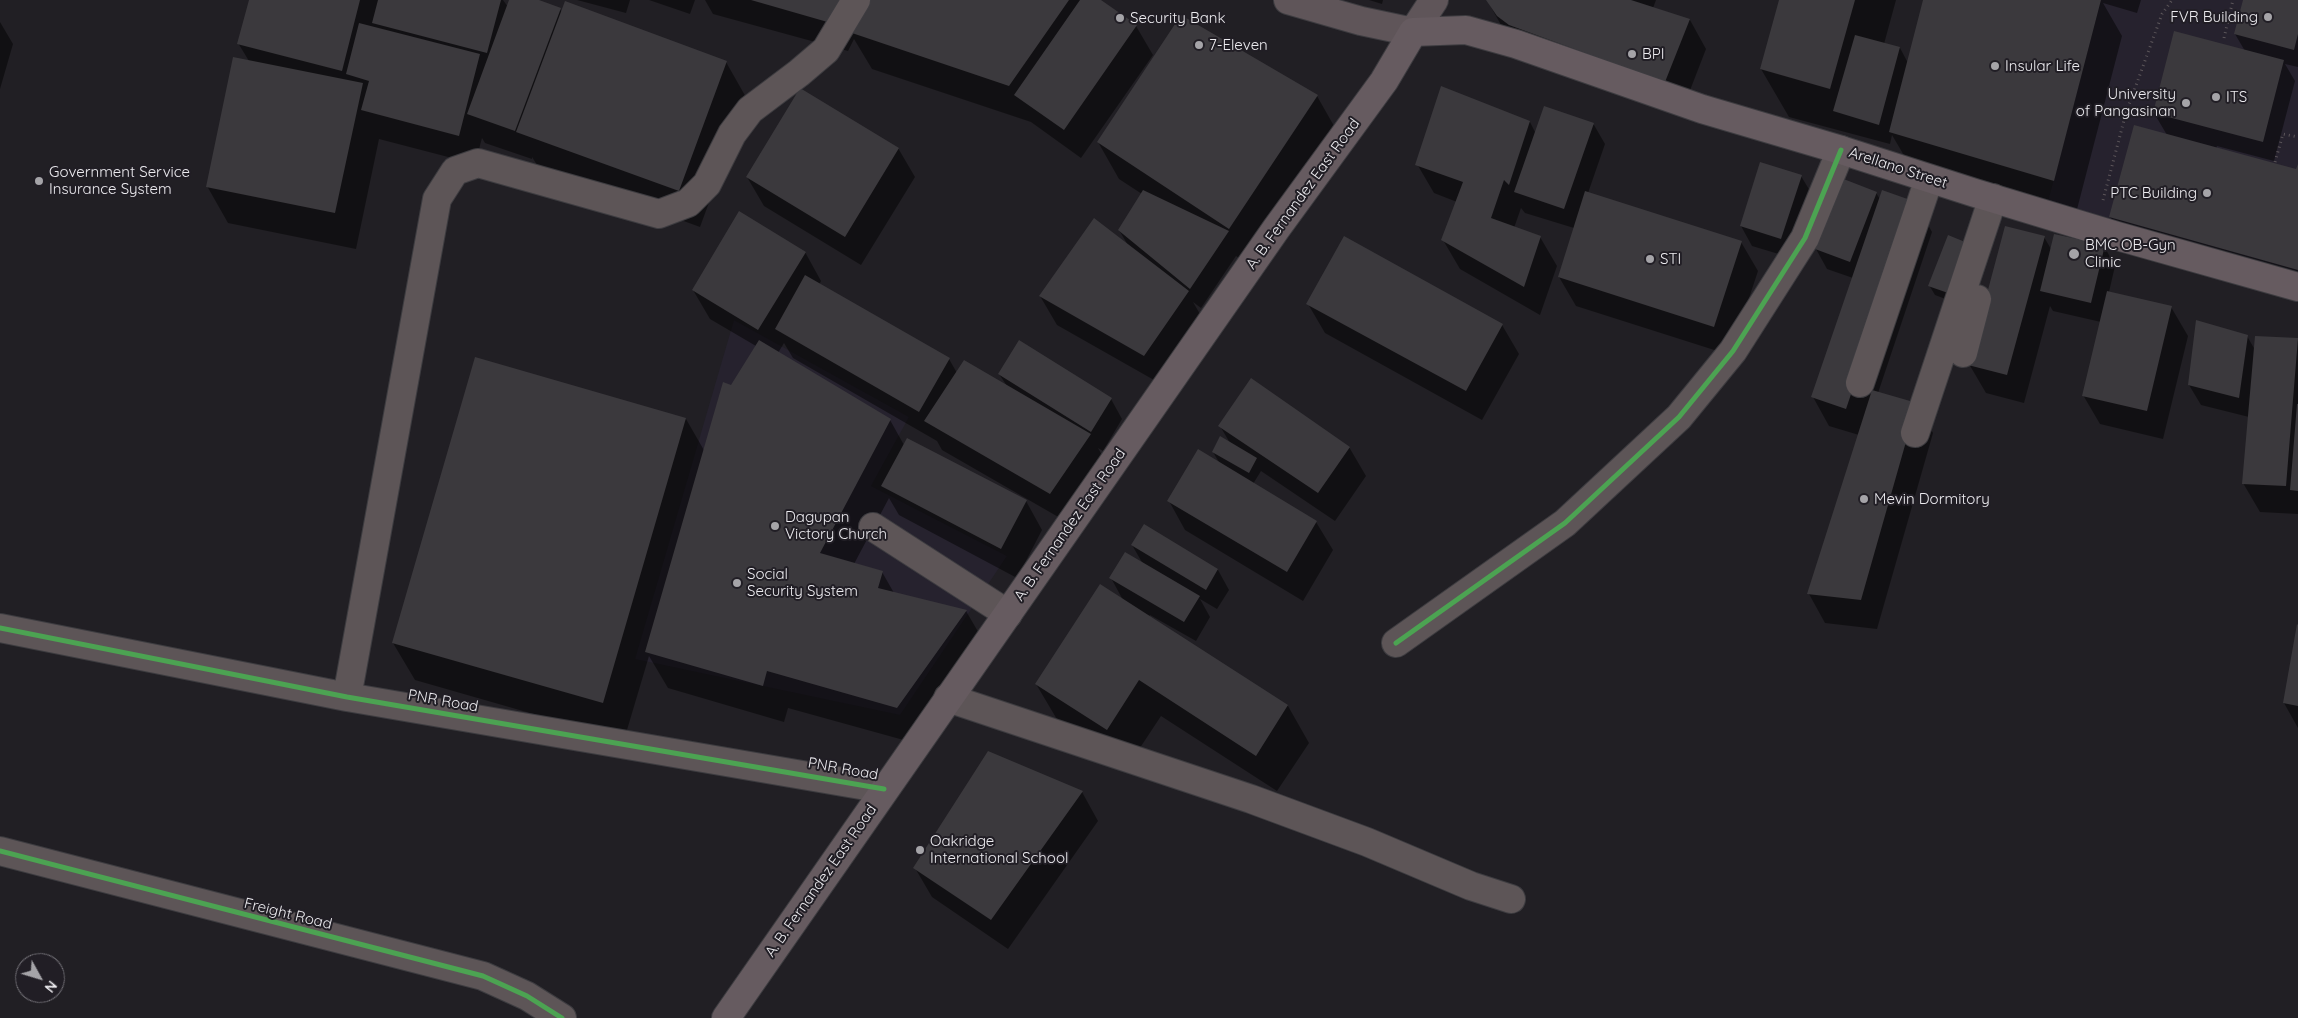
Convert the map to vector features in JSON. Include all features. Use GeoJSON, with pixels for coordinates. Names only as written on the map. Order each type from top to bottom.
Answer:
{"type":"FeatureCollection","features":[{"type":"Feature","properties":{"kind":"highway","name":"Arellano Street"},"geometry":{"type":"LineString","coordinates":[[1413,32],[1466,30],[1499,39],[1702,109],[1841,150],[1998,200],[2298,288]]}},
{"type":"Feature","properties":{"kind":"highway","name":"A. B. Fernandez East Road"},"geometry":{"type":"LineString","coordinates":[[726,1018],[1276,229],[1384,81],[1413,32]]}},
{"type":"Feature","properties":{"kind":"main road"},"geometry":{"type":"LineString","coordinates":[[1288,0],[1360,21],[1413,32],[1434,0]]}},
{"type":"Feature","properties":{"kind":"street"},"geometry":{"type":"LineString","coordinates":[[347,697],[437,199],[456,171],[478,163],[660,214],[688,203],[707,184],[732,134],[750,110],[826,50],[856,0]]}},
{"type":"Feature","properties":{"kind":"street"},"geometry":{"type":"LineString","coordinates":[[1396,643],[1565,523],[1679,417],[1732,351],[1806,238],[1841,150]]}},
{"type":"Feature","properties":{"kind":"street"},"geometry":{"type":"LineString","coordinates":[[1860,383],[1929,179]]}},
{"type":"Feature","properties":{"kind":"street"},"geometry":{"type":"LineString","coordinates":[[1963,353],[1998,200]]}},
{"type":"Feature","properties":{"kind":"street"},"geometry":{"type":"LineString","coordinates":[[1916,433],[1998,200]]}},
{"type":"Feature","properties":{"kind":"street"},"geometry":{"type":"LineString","coordinates":[[873,527],[1008,614]]}},
{"type":"Feature","properties":{"kind":"street","name":"PNR Road"},"geometry":{"type":"LineString","coordinates":[[0,628],[347,697],[884,789]]}},
{"type":"Feature","properties":{"kind":"street"},"geometry":{"type":"LineString","coordinates":[[948,698],[1251,799],[1367,842],[1465,883],[1511,899]]}},
{"type":"Feature","properties":{"kind":"street","name":"Freight Road"},"geometry":{"type":"LineString","coordinates":[[0,852],[483,976],[528,996],[562,1018]]}},
{"type":"Feature","properties":{"kind":"path"},"geometry":{"type":"LineString","coordinates":[[2096,229],[2126,113],[2162,14],[2172,0]]}},
{"type":"Feature","properties":{"kind":"path"},"geometry":{"type":"LineString","coordinates":[[2224,38],[2233,0]]}},
{"type":"Feature","properties":{"kind":"path"},"geometry":{"type":"LineString","coordinates":[[2275,162],[2283,134],[2298,137]]}},
{"type":"Feature","properties":{"kind":"shaded area","name":"University of Pangasinan"},"geometry":{"type":"Polygon","coordinates":[[[2101,0],[2298,0],[2298,276],[2047,205],[2101,0]]]}},
{"type":"Feature","properties":{"kind":"shaded area"},"geometry":{"type":"Polygon","coordinates":[[[734,320],[909,417],[871,486],[1007,556],[900,715],[635,659],[734,320]]]}},
{"type":"Feature","properties":{"kind":"building"},"geometry":{"type":"Polygon","coordinates":[[[249,0],[360,0],[342,71],[237,44],[249,0]]]}},
{"type":"Feature","properties":{"kind":"building"},"geometry":{"type":"Polygon","coordinates":[[[378,0],[501,0],[487,53],[372,23],[378,0]]]}},
{"type":"Feature","properties":{"kind":"building"},"geometry":{"type":"Polygon","coordinates":[[[509,0],[539,0],[561,8],[515,131],[467,114],[509,0]]]}},
{"type":"Feature","properties":{"kind":"building"},"geometry":{"type":"Polygon","coordinates":[[[751,0],[843,0],[831,23],[751,0]]]}},
{"type":"Feature","properties":{"kind":"building"},"geometry":{"type":"Polygon","coordinates":[[[865,0],[1069,0],[1009,86],[849,32],[865,0]]]}},
{"type":"Feature","properties":{"kind":"building"},"geometry":{"type":"Polygon","coordinates":[[[1080,0],[1101,0],[1137,25],[1064,130],[1014,95],[1080,0]]]}},
{"type":"Feature","properties":{"kind":"building","name":"BPI"},"geometry":{"type":"Polygon","coordinates":[[[1486,0],[1631,0],[1690,19],[1665,82],[1509,25],[1497,16],[1486,0]]]}},
{"type":"Feature","properties":{"kind":"building"},"geometry":{"type":"Polygon","coordinates":[[[1779,0],[1855,0],[1830,89],[1760,69],[1779,0]]]}},
{"type":"Feature","properties":{"kind":"building","name":"Insular Life"},"geometry":{"type":"Polygon","coordinates":[[[1923,0],[2101,0],[2054,181],[1889,132],[1923,0]]]}},
{"type":"Feature","properties":{"kind":"building","name":"FVR Building"},"geometry":{"type":"Polygon","coordinates":[[[2243,0],[2298,0],[2298,34],[2294,50],[2234,34],[2243,0]]]}},
{"type":"Feature","properties":{"kind":"building"},"geometry":{"type":"Polygon","coordinates":[[[565,1],[727,61],[679,191],[516,132],[565,1]]]}},
{"type":"Feature","properties":{"kind":"building"},"geometry":{"type":"Polygon","coordinates":[[[1181,15],[1318,95],[1229,229],[1097,142],[1181,15]]]}},
{"type":"Feature","properties":{"kind":"building"},"geometry":{"type":"Polygon","coordinates":[[[359,23],[480,54],[459,136],[361,110],[369,81],[346,74],[359,23]]]}},
{"type":"Feature","properties":{"kind":"building","name":"ITS"},"geometry":{"type":"Polygon","coordinates":[[[2174,31],[2284,60],[2263,142],[2153,113],[2174,31]]]}},
{"type":"Feature","properties":{"kind":"building"},"geometry":{"type":"Polygon","coordinates":[[[1855,35],[1900,47],[1879,125],[1833,111],[1855,35]]]}},
{"type":"Feature","properties":{"kind":"building"},"geometry":{"type":"Polygon","coordinates":[[[233,57],[363,83],[335,213],[206,187],[233,57]]]}},
{"type":"Feature","properties":{"kind":"building"},"geometry":{"type":"Polygon","coordinates":[[[1441,86],[1530,121],[1509,185],[1504,180],[1491,218],[1541,236],[1524,287],[1441,240],[1463,182],[1415,165],[1441,86]]]}},
{"type":"Feature","properties":{"kind":"building"},"geometry":{"type":"Polygon","coordinates":[[[800,88],[899,148],[845,237],[746,177],[800,88]]]}},
{"type":"Feature","properties":{"kind":"building"},"geometry":{"type":"Polygon","coordinates":[[[1544,106],[1594,123],[1564,209],[1514,192],[1544,106]]]}},
{"type":"Feature","properties":{"kind":"building","name":"PTC Building"},"geometry":{"type":"Polygon","coordinates":[[[2134,125],[2296,169],[2298,164],[2298,270],[2109,217],[2134,125]]]}},
{"type":"Feature","properties":{"kind":"building"},"geometry":{"type":"Polygon","coordinates":[[[1760,162],[1802,175],[1781,239],[1740,226],[1760,162]]]}},
{"type":"Feature","properties":{"kind":"building"},"geometry":{"type":"Polygon","coordinates":[[[1841,178],[1877,192],[1850,262],[1815,249],[1841,178]]]}},
{"type":"Feature","properties":{"kind":"building"},"geometry":{"type":"Polygon","coordinates":[[[1143,190],[1229,231],[1190,289],[1118,230],[1143,190]]]}},
{"type":"Feature","properties":{"kind":"building"},"geometry":{"type":"Polygon","coordinates":[[[1882,190],[1916,202],[1846,409],[1811,397],[1882,190]]]}},
{"type":"Feature","properties":{"kind":"building","name":"STI"},"geometry":{"type":"Polygon","coordinates":[[[1585,191],[1742,241],[1714,327],[1558,277],[1585,191]]]}},
{"type":"Feature","properties":{"kind":"building"},"geometry":{"type":"Polygon","coordinates":[[[739,211],[806,252],[758,330],[692,290],[739,211]]]}},
{"type":"Feature","properties":{"kind":"building"},"geometry":{"type":"Polygon","coordinates":[[[1094,218],[1189,291],[1144,356],[1039,296],[1094,218]]]}},
{"type":"Feature","properties":{"kind":"building"},"geometry":{"type":"Polygon","coordinates":[[[2005,226],[2045,236],[2007,375],[1968,365],[2005,226]]]}},
{"type":"Feature","properties":{"kind":"building"},"geometry":{"type":"Polygon","coordinates":[[[2054,234],[2105,245],[2091,303],[2040,291],[2054,234]]]}},
{"type":"Feature","properties":{"kind":"building"},"geometry":{"type":"Polygon","coordinates":[[[1948,235],[1970,244],[1951,294],[1928,286],[1948,235]]]}},
{"type":"Feature","properties":{"kind":"building"},"geometry":{"type":"Polygon","coordinates":[[[1344,236],[1503,324],[1466,391],[1306,304],[1344,236]]]}},
{"type":"Feature","properties":{"kind":"building"},"geometry":{"type":"Polygon","coordinates":[[[805,275],[950,358],[919,412],[775,329],[805,275]]]}},
{"type":"Feature","properties":{"kind":"building"},"geometry":{"type":"Polygon","coordinates":[[[2107,291],[2172,306],[2147,411],[2082,396],[2107,291]]]}},
{"type":"Feature","properties":{"kind":"building"},"geometry":{"type":"Polygon","coordinates":[[[2196,320],[2248,335],[2239,398],[2188,385],[2196,320]]]}},
{"type":"Feature","properties":{"kind":"building"},"geometry":{"type":"Polygon","coordinates":[[[2255,336],[2298,338],[2286,486],[2242,484],[2255,336]]]}},
{"type":"Feature","properties":{"kind":"building"},"geometry":{"type":"Polygon","coordinates":[[[759,340],[891,419],[820,553],[883,571],[878,588],[967,610],[897,708],[767,671],[763,686],[645,652],[723,382],[731,385],[759,340]]]}},
{"type":"Feature","properties":{"kind":"building"},"geometry":{"type":"Polygon","coordinates":[[[1019,340],[1112,398],[1091,432],[998,374],[1019,340]]]}},
{"type":"Feature","properties":{"kind":"building"},"geometry":{"type":"Polygon","coordinates":[[[475,357],[686,418],[603,703],[392,643],[475,357]]]}},
{"type":"Feature","properties":{"kind":"building"},"geometry":{"type":"Polygon","coordinates":[[[964,360],[1091,434],[1050,494],[924,421],[964,360]]]}},
{"type":"Feature","properties":{"kind":"building"},"geometry":{"type":"Polygon","coordinates":[[[1251,378],[1350,447],[1318,493],[1218,426],[1251,378]]]}},
{"type":"Feature","properties":{"kind":"building","name":"Mevin Dormitory"},"geometry":{"type":"Polygon","coordinates":[[[1872,390],[1917,403],[1861,600],[1807,594],[1872,390]]]}},
{"type":"Feature","properties":{"kind":"building"},"geometry":{"type":"Polygon","coordinates":[[[2298,404],[2298,491],[2290,490],[2298,404]]]}},
{"type":"Feature","properties":{"kind":"building"},"geometry":{"type":"Polygon","coordinates":[[[1220,436],[1257,458],[1249,473],[1212,452],[1220,436]]]}},
{"type":"Feature","properties":{"kind":"building"},"geometry":{"type":"Polygon","coordinates":[[[907,438],[1027,500],[1001,549],[881,486],[907,438]]]}},
{"type":"Feature","properties":{"kind":"building"},"geometry":{"type":"Polygon","coordinates":[[[1198,449],[1317,521],[1287,572],[1167,501],[1198,449]]]}},
{"type":"Feature","properties":{"kind":"building"},"geometry":{"type":"Polygon","coordinates":[[[1144,524],[1218,569],[1206,590],[1131,545],[1144,524]]]}},
{"type":"Feature","properties":{"kind":"building"},"geometry":{"type":"Polygon","coordinates":[[[1125,552],[1200,596],[1184,622],[1109,578],[1125,552]]]}},
{"type":"Feature","properties":{"kind":"building"},"geometry":{"type":"Polygon","coordinates":[[[1100,584],[1288,705],[1256,756],[1139,680],[1107,730],[1035,684],[1100,584]]]}},
{"type":"Feature","properties":{"kind":"building"},"geometry":{"type":"Polygon","coordinates":[[[2298,625],[2298,706],[2283,703],[2298,625]]]}},
{"type":"Feature","properties":{"kind":"building"},"geometry":{"type":"Polygon","coordinates":[[[988,751],[1083,791],[991,920],[913,868],[988,751]]]}},
{"type":"Feature","properties":{"kind":"cycle path"},"geometry":{"type":"LineString","coordinates":[[1396,643],[1565,523],[1679,417],[1733,351],[1805,238],[1841,150]]}},
{"type":"Feature","properties":{"kind":"cycle path"},"geometry":{"type":"LineString","coordinates":[[0,628],[347,697],[884,789]]}},
{"type":"Feature","properties":{"kind":"cycle path"},"geometry":{"type":"LineString","coordinates":[[0,851],[483,976],[527,996],[562,1018]]}},
{"type":"Feature","properties":{"kind":"place","name":"FVR Building"},"geometry":{"type":"Point","coordinates":[2268,17]}},
{"type":"Feature","properties":{"kind":"place","name":"Security Bank"},"geometry":{"type":"Point","coordinates":[1120,18]}},
{"type":"Feature","properties":{"kind":"place","name":"7-Eleven"},"geometry":{"type":"Point","coordinates":[1199,45]}},
{"type":"Feature","properties":{"kind":"place","name":"BPI"},"geometry":{"type":"Point","coordinates":[1632,54]}},
{"type":"Feature","properties":{"kind":"place","name":"Insular Life"},"geometry":{"type":"Point","coordinates":[1995,66]}},
{"type":"Feature","properties":{"kind":"place","name":"ITS"},"geometry":{"type":"Point","coordinates":[2216,97]}},
{"type":"Feature","properties":{"kind":"place","name":"University of Pangasinan"},"geometry":{"type":"Point","coordinates":[2186,103]}},
{"type":"Feature","properties":{"kind":"place","name":"Government Service Insurance System"},"geometry":{"type":"Point","coordinates":[39,181]}},
{"type":"Feature","properties":{"kind":"place","name":"PTC Building"},"geometry":{"type":"Point","coordinates":[2207,193]}},
{"type":"Feature","properties":{"kind":"place","name":"BMC OB-Gyn Clinic"},"geometry":{"type":"Point","coordinates":[2074,254]}},
{"type":"Feature","properties":{"kind":"place","name":"STI"},"geometry":{"type":"Point","coordinates":[1650,259]}},
{"type":"Feature","properties":{"kind":"place","name":"Mevin Dormitory"},"geometry":{"type":"Point","coordinates":[1864,499]}},
{"type":"Feature","properties":{"kind":"place","name":"Dagupan Victory Church"},"geometry":{"type":"Point","coordinates":[775,526]}},
{"type":"Feature","properties":{"kind":"place","name":"Social Security System"},"geometry":{"type":"Point","coordinates":[737,583]}},
{"type":"Feature","properties":{"kind":"place","name":"Oakridge International School"},"geometry":{"type":"Point","coordinates":[920,850]}}]}
